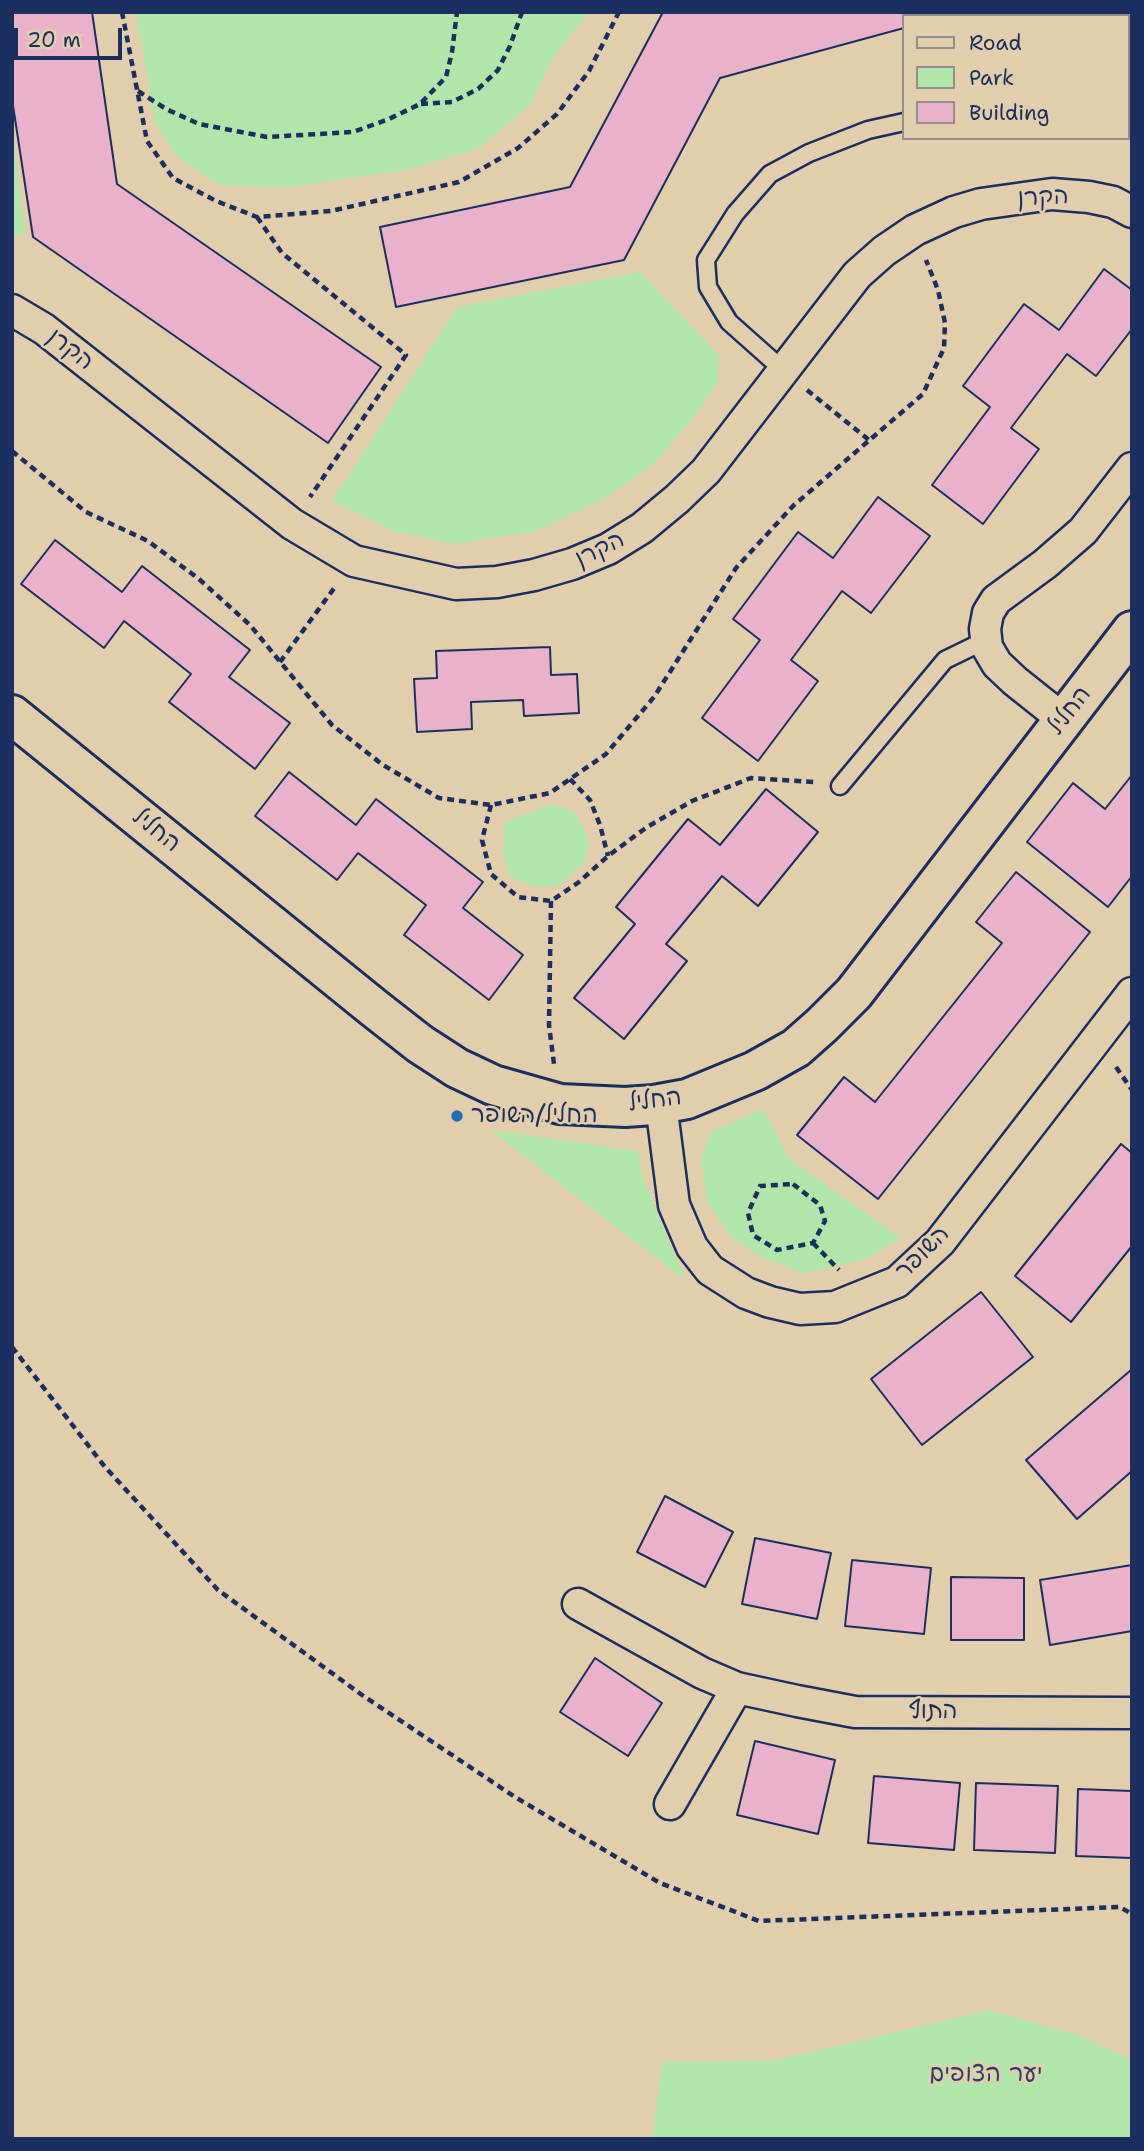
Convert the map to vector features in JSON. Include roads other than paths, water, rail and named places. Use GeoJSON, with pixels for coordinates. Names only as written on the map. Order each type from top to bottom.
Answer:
{"type":"FeatureCollection","features":[{"type":"Feature","properties":{"kind":"street","name":"הקרן"},"geometry":{"type":"LineString","coordinates":[[12,310],[44,329],[292,524],[354,561],[456,584],[497,582],[572,564],[608,549],[642,528],[677,499],[705,471],[857,275],[884,251],[925,225],[981,204],[1052,194],[1114,202],[1132,212]]}},
{"type":"Feature","properties":{"kind":"street"},"geometry":{"type":"LineString","coordinates":[[1064,720],[997,664],[987,647],[985,629],[988,613],[996,600],[1045,564],[1083,531],[1132,468]]}},
{"type":"Feature","properties":{"kind":"street","name":"החליל"},"geometry":{"type":"LineString","coordinates":[[12,715],[420,1044],[457,1068],[493,1086],[560,1104],[625,1107],[687,1099],[754,1071],[796,1048],[822,1025],[854,993],[1132,631]]}},
{"type":"Feature","properties":{"kind":"street","name":"השופר"},"geometry":{"type":"LineString","coordinates":[[660,1104],[674,1205],[692,1247],[710,1270],[746,1293],[770,1302],[800,1309],[835,1307],[897,1282],[940,1242],[1132,993]]}},
{"type":"Feature","properties":{"kind":"street","name":"התוף"},"geometry":{"type":"LineString","coordinates":[[578,1604],[702,1673],[737,1688],[855,1712],[1132,1713]]}},
{"type":"Feature","properties":{"kind":"street"},"geometry":{"type":"LineString","coordinates":[[670,1804],[737,1688]]}},
{"type":"Feature","properties":{"kind":"lane"},"geometry":{"type":"LineString","coordinates":[[783,370],[729,322],[708,287],[706,260],[735,214],[769,174],[809,153],[867,130],[902,122]]}},
{"type":"Feature","properties":{"kind":"lane"},"geometry":{"type":"LineString","coordinates":[[840,786],[945,660],[986,640]]}},
{"type":"Feature","properties":{"kind":"place","name":"החליל/השופר"},"geometry":{"type":"Point","coordinates":[457,1116]}},
{"type":"Feature","properties":{"kind":"park label","name":"יער הצופים"},"geometry":{"type":"Point","coordinates":[986,2075]}}]}
